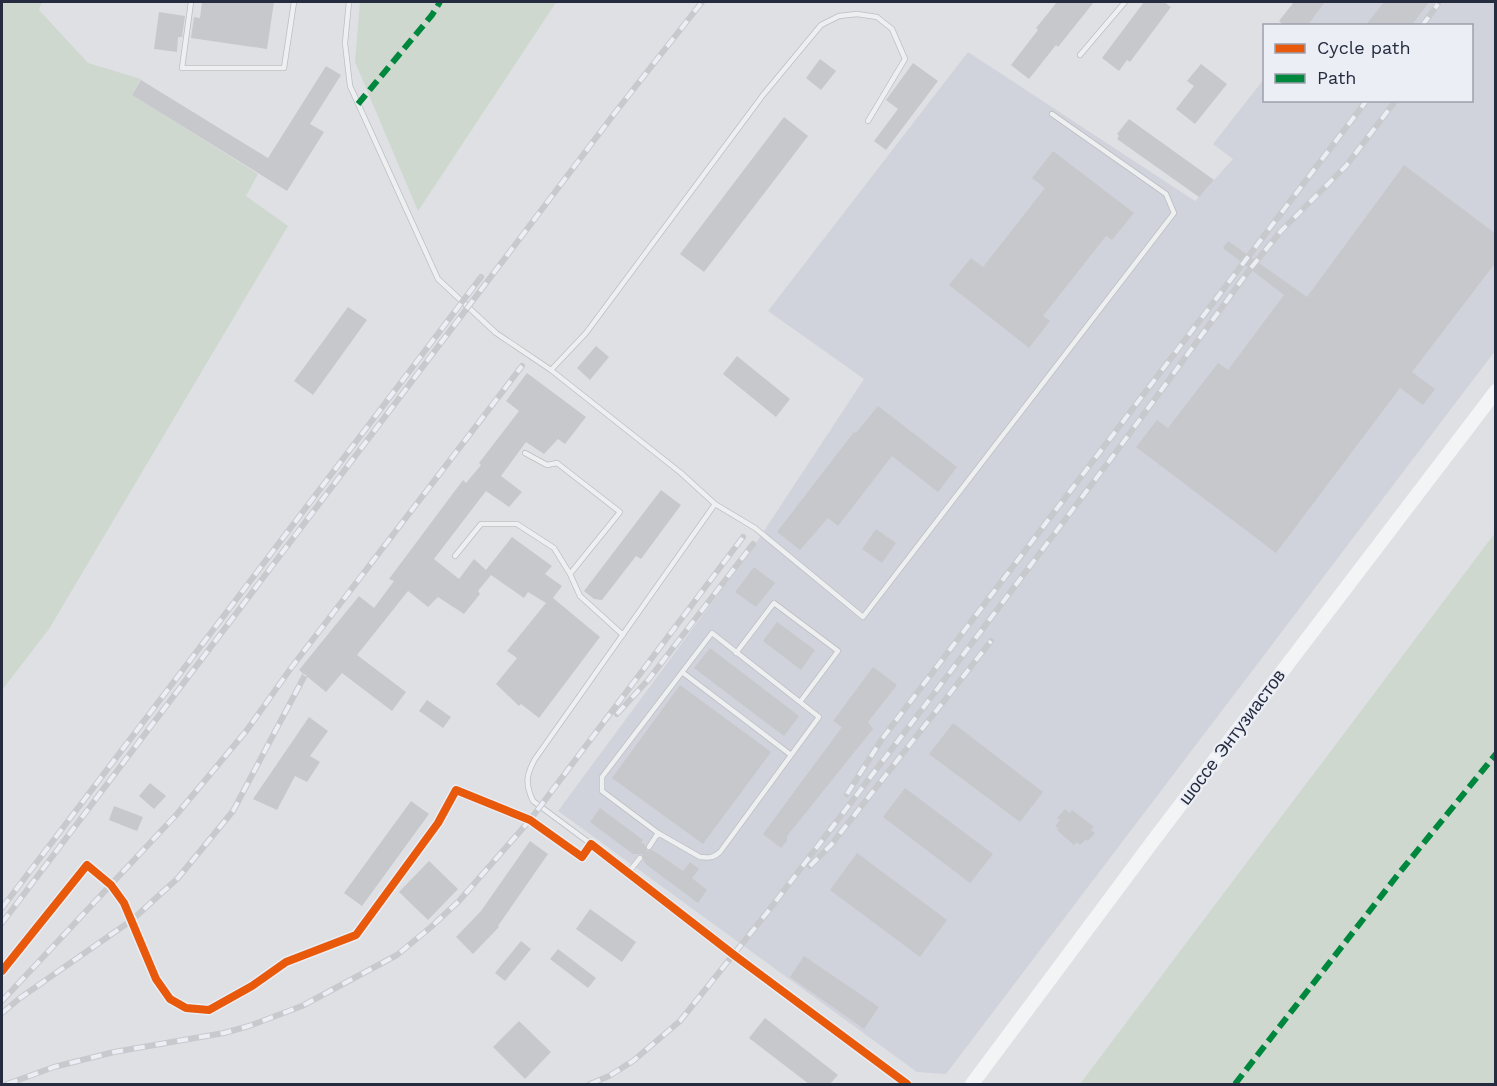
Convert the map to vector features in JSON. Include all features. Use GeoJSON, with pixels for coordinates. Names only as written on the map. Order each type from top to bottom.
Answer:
{"type":"FeatureCollection","features":[{"type":"Feature","properties":{"kind":"main road","name":"шоссе Энтузиастов"},"geometry":{"type":"LineString","coordinates":[[972,1084],[1156,837],[1496,391]]}},
{"type":"Feature","properties":{"kind":"street"},"geometry":{"type":"LineString","coordinates":[[2,971],[87,865],[111,885],[124,903],[156,979],[170,999],[186,1008],[209,1010],[252,986],[286,963],[356,935],[438,823],[456,790],[530,820],[582,857],[591,844],[734,955],[907,1084]]}},
{"type":"Feature","properties":{"kind":"lane"},"geometry":{"type":"LineString","coordinates":[[191,2],[182,68],[285,68],[294,2]]}},
{"type":"Feature","properties":{"kind":"lane"},"geometry":{"type":"LineString","coordinates":[[349,2],[345,43],[350,86],[438,279],[496,333],[551,370],[681,473],[715,504],[755,528],[863,617],[1174,213],[1166,194],[1052,114]]}},
{"type":"Feature","properties":{"kind":"lane"},"geometry":{"type":"LineString","coordinates":[[1080,55],[1125,2]]}},
{"type":"Feature","properties":{"kind":"lane"},"geometry":{"type":"LineString","coordinates":[[551,370],[586,333],[763,95],[821,25],[839,16],[857,14],[877,18],[892,29],[905,59],[868,121]]}},
{"type":"Feature","properties":{"kind":"lane"},"geometry":{"type":"LineString","coordinates":[[525,453],[547,465],[557,463],[620,512],[570,574]]}},
{"type":"Feature","properties":{"kind":"lane"},"geometry":{"type":"LineString","coordinates":[[591,844],[533,801],[528,790],[527,773],[715,504]]}},
{"type":"Feature","properties":{"kind":"lane"},"geometry":{"type":"LineString","coordinates":[[455,556],[481,524],[517,524],[554,548],[580,596],[623,635]]}},
{"type":"Feature","properties":{"kind":"lane"},"geometry":{"type":"LineString","coordinates":[[736,653],[774,603],[838,651],[800,702]]}},
{"type":"Feature","properties":{"kind":"lane"},"geometry":{"type":"LineString","coordinates":[[712,633],[736,653],[819,717],[715,856],[708,858],[658,833],[602,791],[602,777],[712,633]]}},
{"type":"Feature","properties":{"kind":"lane"},"geometry":{"type":"LineString","coordinates":[[682,672],[791,755]]}},
{"type":"Feature","properties":{"kind":"lane"},"geometry":{"type":"LineString","coordinates":[[649,848],[658,833]]}},
{"type":"Feature","properties":{"kind":"lane"},"geometry":{"type":"LineString","coordinates":[[628,873],[640,858]]}},
{"type":"Feature","properties":{"kind":"shaded area"},"geometry":{"type":"Polygon","coordinates":[[[2,2],[42,2],[39,10],[88,63],[141,79],[132,95],[258,174],[246,196],[288,226],[49,629],[2,690],[2,2]]]}},
{"type":"Feature","properties":{"kind":"shaded area"},"geometry":{"type":"Polygon","coordinates":[[[360,2],[561,2],[555,4],[418,211],[355,62],[360,2]]]}},
{"type":"Feature","properties":{"kind":"shaded area"},"geometry":{"type":"Polygon","coordinates":[[[1325,2],[1495,2],[1495,351],[946,1074],[917,1072],[558,811],[756,543],[864,379],[768,311],[968,52],[1195,201],[1233,159],[1213,144],[1263,80],[1263,102],[1473,102],[1473,24],[1308,24],[1325,2]]]}},
{"type":"Feature","properties":{"kind":"shaded area"},"geometry":{"type":"Polygon","coordinates":[[[1495,533],[1495,1084],[1080,1084],[1495,533]]]}},
{"type":"Feature","properties":{"kind":"building"},"geometry":{"type":"Polygon","coordinates":[[[202,2],[274,2],[267,49],[191,38],[194,17],[200,18],[202,2]]]}},
{"type":"Feature","properties":{"kind":"building"},"geometry":{"type":"Polygon","coordinates":[[[1057,2],[1094,2],[1029,79],[1011,65],[1057,2]]]}},
{"type":"Feature","properties":{"kind":"building"},"geometry":{"type":"Polygon","coordinates":[[[1144,2],[1164,2],[1171,7],[1130,62],[1127,60],[1119,71],[1102,58],[1144,2]]]}},
{"type":"Feature","properties":{"kind":"building"},"geometry":{"type":"Polygon","coordinates":[[[1294,2],[1325,2],[1308,24],[1283,24],[1279,21],[1294,2]]]}},
{"type":"Feature","properties":{"kind":"building"},"geometry":{"type":"Polygon","coordinates":[[[1384,2],[1429,2],[1412,24],[1367,24],[1384,2]]]}},
{"type":"Feature","properties":{"kind":"building"},"geometry":{"type":"Polygon","coordinates":[[[159,12],[185,16],[182,37],[178,37],[177,52],[154,49],[159,12]]]}},
{"type":"Feature","properties":{"kind":"building"},"geometry":{"type":"Polygon","coordinates":[[[820,59],[836,71],[821,90],[806,78],[820,59]]]}},
{"type":"Feature","properties":{"kind":"building"},"geometry":{"type":"Polygon","coordinates":[[[913,63],[938,81],[886,150],[874,141],[898,109],[886,100],[913,63]]]}},
{"type":"Feature","properties":{"kind":"building"},"geometry":{"type":"Polygon","coordinates":[[[1201,64],[1227,84],[1195,124],[1176,109],[1194,86],[1187,81],[1201,64]]]}},
{"type":"Feature","properties":{"kind":"building"},"geometry":{"type":"Polygon","coordinates":[[[326,66],[341,75],[310,124],[324,132],[287,191],[132,95],[141,80],[268,158],[326,66]]]}},
{"type":"Feature","properties":{"kind":"building"},"geometry":{"type":"Polygon","coordinates":[[[784,117],[808,136],[704,272],[680,254],[784,117]]]}},
{"type":"Feature","properties":{"kind":"building"},"geometry":{"type":"Polygon","coordinates":[[[1129,119],[1214,180],[1199,197],[1117,139],[1119,136],[1117,134],[1129,119]]]}},
{"type":"Feature","properties":{"kind":"building"},"geometry":{"type":"Polygon","coordinates":[[[1053,151],[1134,213],[1112,240],[1106,236],[1043,316],[1050,321],[1029,348],[949,285],[971,258],[983,267],[1045,188],[1032,178],[1053,151]]]}},
{"type":"Feature","properties":{"kind":"building"},"geometry":{"type":"Polygon","coordinates":[[[1404,165],[1496,234],[1496,262],[1412,372],[1435,389],[1423,405],[1400,388],[1276,553],[1136,447],[1157,420],[1168,428],[1218,363],[1228,370],[1284,295],[1223,248],[1228,241],[1307,297],[1404,165]]]}},
{"type":"Feature","properties":{"kind":"building"},"geometry":{"type":"Polygon","coordinates":[[[348,307],[367,320],[313,395],[294,381],[348,307]]]}},
{"type":"Feature","properties":{"kind":"building"},"geometry":{"type":"Polygon","coordinates":[[[596,346],[609,357],[590,380],[577,368],[596,346]]]}},
{"type":"Feature","properties":{"kind":"building"},"geometry":{"type":"Polygon","coordinates":[[[737,356],[790,399],[776,417],[723,374],[737,356]]]}},
{"type":"Feature","properties":{"kind":"building"},"geometry":{"type":"Polygon","coordinates":[[[527,373],[586,417],[565,444],[558,439],[544,454],[526,442],[501,476],[522,492],[509,507],[486,491],[434,559],[459,579],[474,559],[486,570],[512,537],[552,566],[545,574],[562,586],[553,598],[600,637],[539,718],[521,704],[519,706],[496,684],[517,658],[507,651],[546,603],[528,592],[524,598],[491,575],[464,614],[438,597],[428,607],[408,591],[357,655],[406,692],[392,711],[342,673],[326,692],[299,670],[359,596],[374,608],[394,581],[389,579],[463,480],[466,483],[481,465],[479,463],[519,411],[506,401],[527,373]]]}},
{"type":"Feature","properties":{"kind":"building"},"geometry":{"type":"Polygon","coordinates":[[[878,406],[957,467],[938,492],[892,456],[838,526],[828,518],[800,550],[777,532],[854,432],[856,433],[878,406]]]}},
{"type":"Feature","properties":{"kind":"building"},"geometry":{"type":"Polygon","coordinates":[[[661,490],[681,505],[641,559],[636,556],[602,600],[594,599],[584,591],[661,490]]]}},
{"type":"Feature","properties":{"kind":"building"},"geometry":{"type":"Polygon","coordinates":[[[876,529],[896,543],[882,563],[862,549],[876,529]]]}},
{"type":"Feature","properties":{"kind":"building"},"geometry":{"type":"Polygon","coordinates":[[[754,567],[775,583],[756,607],[735,592],[754,567]]]}},
{"type":"Feature","properties":{"kind":"building"},"geometry":{"type":"Polygon","coordinates":[[[777,622],[815,650],[801,670],[763,641],[777,622]]]}},
{"type":"Feature","properties":{"kind":"building"},"geometry":{"type":"Polygon","coordinates":[[[710,648],[799,716],[784,736],[694,668],[710,648]]]}},
{"type":"Feature","properties":{"kind":"building"},"geometry":{"type":"Polygon","coordinates":[[[873,667],[897,685],[868,722],[873,729],[787,836],[787,841],[781,848],[763,834],[842,727],[833,721],[873,667]]]}},
{"type":"Feature","properties":{"kind":"building"},"geometry":{"type":"Polygon","coordinates":[[[680,685],[771,752],[703,844],[612,778],[680,685]]]}},
{"type":"Feature","properties":{"kind":"building"},"geometry":{"type":"Polygon","coordinates":[[[427,700],[451,717],[443,728],[419,711],[427,700]]]}},
{"type":"Feature","properties":{"kind":"building"},"geometry":{"type":"Polygon","coordinates":[[[309,717],[328,731],[310,756],[320,762],[307,782],[295,776],[277,810],[253,799],[309,717]]]}},
{"type":"Feature","properties":{"kind":"building"},"geometry":{"type":"Polygon","coordinates":[[[953,723],[1043,792],[1020,822],[929,754],[953,723]]]}},
{"type":"Feature","properties":{"kind":"building"},"geometry":{"type":"Polygon","coordinates":[[[150,783],[166,796],[154,809],[139,796],[150,783]]]}},
{"type":"Feature","properties":{"kind":"building"},"geometry":{"type":"Polygon","coordinates":[[[905,788],[993,854],[970,883],[883,817],[905,788]]]}},
{"type":"Feature","properties":{"kind":"building"},"geometry":{"type":"Polygon","coordinates":[[[411,801],[429,814],[362,906],[344,893],[411,801]]]}},
{"type":"Feature","properties":{"kind":"building"},"geometry":{"type":"Polygon","coordinates":[[[114,806],[143,817],[137,831],[109,820],[114,806]]]}},
{"type":"Feature","properties":{"kind":"building"},"geometry":{"type":"Polygon","coordinates":[[[600,808],[643,840],[641,842],[647,851],[652,850],[683,871],[690,862],[699,869],[692,878],[707,890],[698,903],[648,866],[642,854],[633,854],[590,822],[600,808]]]}},
{"type":"Feature","properties":{"kind":"building"},"geometry":{"type":"Polygon","coordinates":[[[1065,809],[1070,813],[1072,810],[1094,827],[1091,830],[1095,833],[1088,841],[1086,839],[1080,845],[1077,842],[1074,845],[1057,830],[1055,826],[1060,820],[1057,818],[1065,809]]]}},
{"type":"Feature","properties":{"kind":"building"},"geometry":{"type":"Polygon","coordinates":[[[530,841],[548,854],[499,927],[473,954],[456,937],[481,911],[530,841]]]}},
{"type":"Feature","properties":{"kind":"building"},"geometry":{"type":"Polygon","coordinates":[[[857,853],[947,920],[920,957],[830,890],[857,853]]]}},
{"type":"Feature","properties":{"kind":"building"},"geometry":{"type":"Polygon","coordinates":[[[429,861],[458,889],[428,920],[399,892],[429,861]]]}},
{"type":"Feature","properties":{"kind":"building"},"geometry":{"type":"Polygon","coordinates":[[[590,909],[636,942],[622,962],[576,929],[590,909]]]}},
{"type":"Feature","properties":{"kind":"building"},"geometry":{"type":"Polygon","coordinates":[[[521,941],[531,949],[505,981],[495,973],[521,941]]]}},
{"type":"Feature","properties":{"kind":"building"},"geometry":{"type":"Polygon","coordinates":[[[558,949],[596,978],[588,988],[550,959],[558,949]]]}},
{"type":"Feature","properties":{"kind":"building"},"geometry":{"type":"Polygon","coordinates":[[[804,956],[879,1007],[864,1029],[790,977],[804,956]]]}},
{"type":"Feature","properties":{"kind":"building"},"geometry":{"type":"Polygon","coordinates":[[[765,1018],[838,1075],[830,1084],[809,1084],[749,1038],[765,1018]]]}},
{"type":"Feature","properties":{"kind":"building"},"geometry":{"type":"Polygon","coordinates":[[[519,1021],[551,1052],[525,1079],[493,1047],[519,1021]]]}},
{"type":"Feature","properties":{"kind":"railway"},"geometry":{"type":"LineString","coordinates":[[2,923],[614,114],[702,2]]}},
{"type":"Feature","properties":{"kind":"railway"},"geometry":{"type":"LineString","coordinates":[[1423,24],[1438,4]]}},
{"type":"Feature","properties":{"kind":"railway"},"geometry":{"type":"LineString","coordinates":[[847,794],[882,739],[1365,102]]}},
{"type":"Feature","properties":{"kind":"railway"},"geometry":{"type":"LineString","coordinates":[[590,1084],[609,1076],[633,1061],[680,1021],[766,914],[923,708],[1119,448],[1250,269],[1281,231],[1346,166],[1394,102]]}},
{"type":"Feature","properties":{"kind":"railway"},"geometry":{"type":"LineString","coordinates":[[2,908],[481,277]]}},
{"type":"Feature","properties":{"kind":"railway"},"geometry":{"type":"LineString","coordinates":[[2,1001],[177,814],[247,730],[291,668],[522,366]]}},
{"type":"Feature","properties":{"kind":"railway"},"geometry":{"type":"LineString","coordinates":[[7,1084],[54,1067],[114,1052],[224,1033],[249,1026],[302,1006],[397,955],[459,901],[530,820],[743,537]]}},
{"type":"Feature","properties":{"kind":"railway"},"geometry":{"type":"LineString","coordinates":[[617,714],[649,679],[753,544]]}},
{"type":"Feature","properties":{"kind":"railway"},"geometry":{"type":"LineString","coordinates":[[810,866],[831,845],[991,641]]}},
{"type":"Feature","properties":{"kind":"railway"},"geometry":{"type":"LineString","coordinates":[[2,1013],[132,920],[178,878],[233,811],[305,675]]}},
{"type":"Feature","properties":{"kind":"marked path"},"geometry":{"type":"LineString","coordinates":[[358,104],[432,15],[440,2]]}},
{"type":"Feature","properties":{"kind":"marked path"},"geometry":{"type":"LineString","coordinates":[[1235,1084],[1396,877],[1496,754]]}},
{"type":"Feature","properties":{"kind":"cycle path"},"geometry":{"type":"LineString","coordinates":[[2,971],[87,865],[111,885],[124,903],[156,979],[170,999],[186,1008],[209,1010],[252,986],[286,962],[356,935],[438,823],[456,790],[530,820],[582,857],[591,844],[734,955],[907,1084]]}}]}
